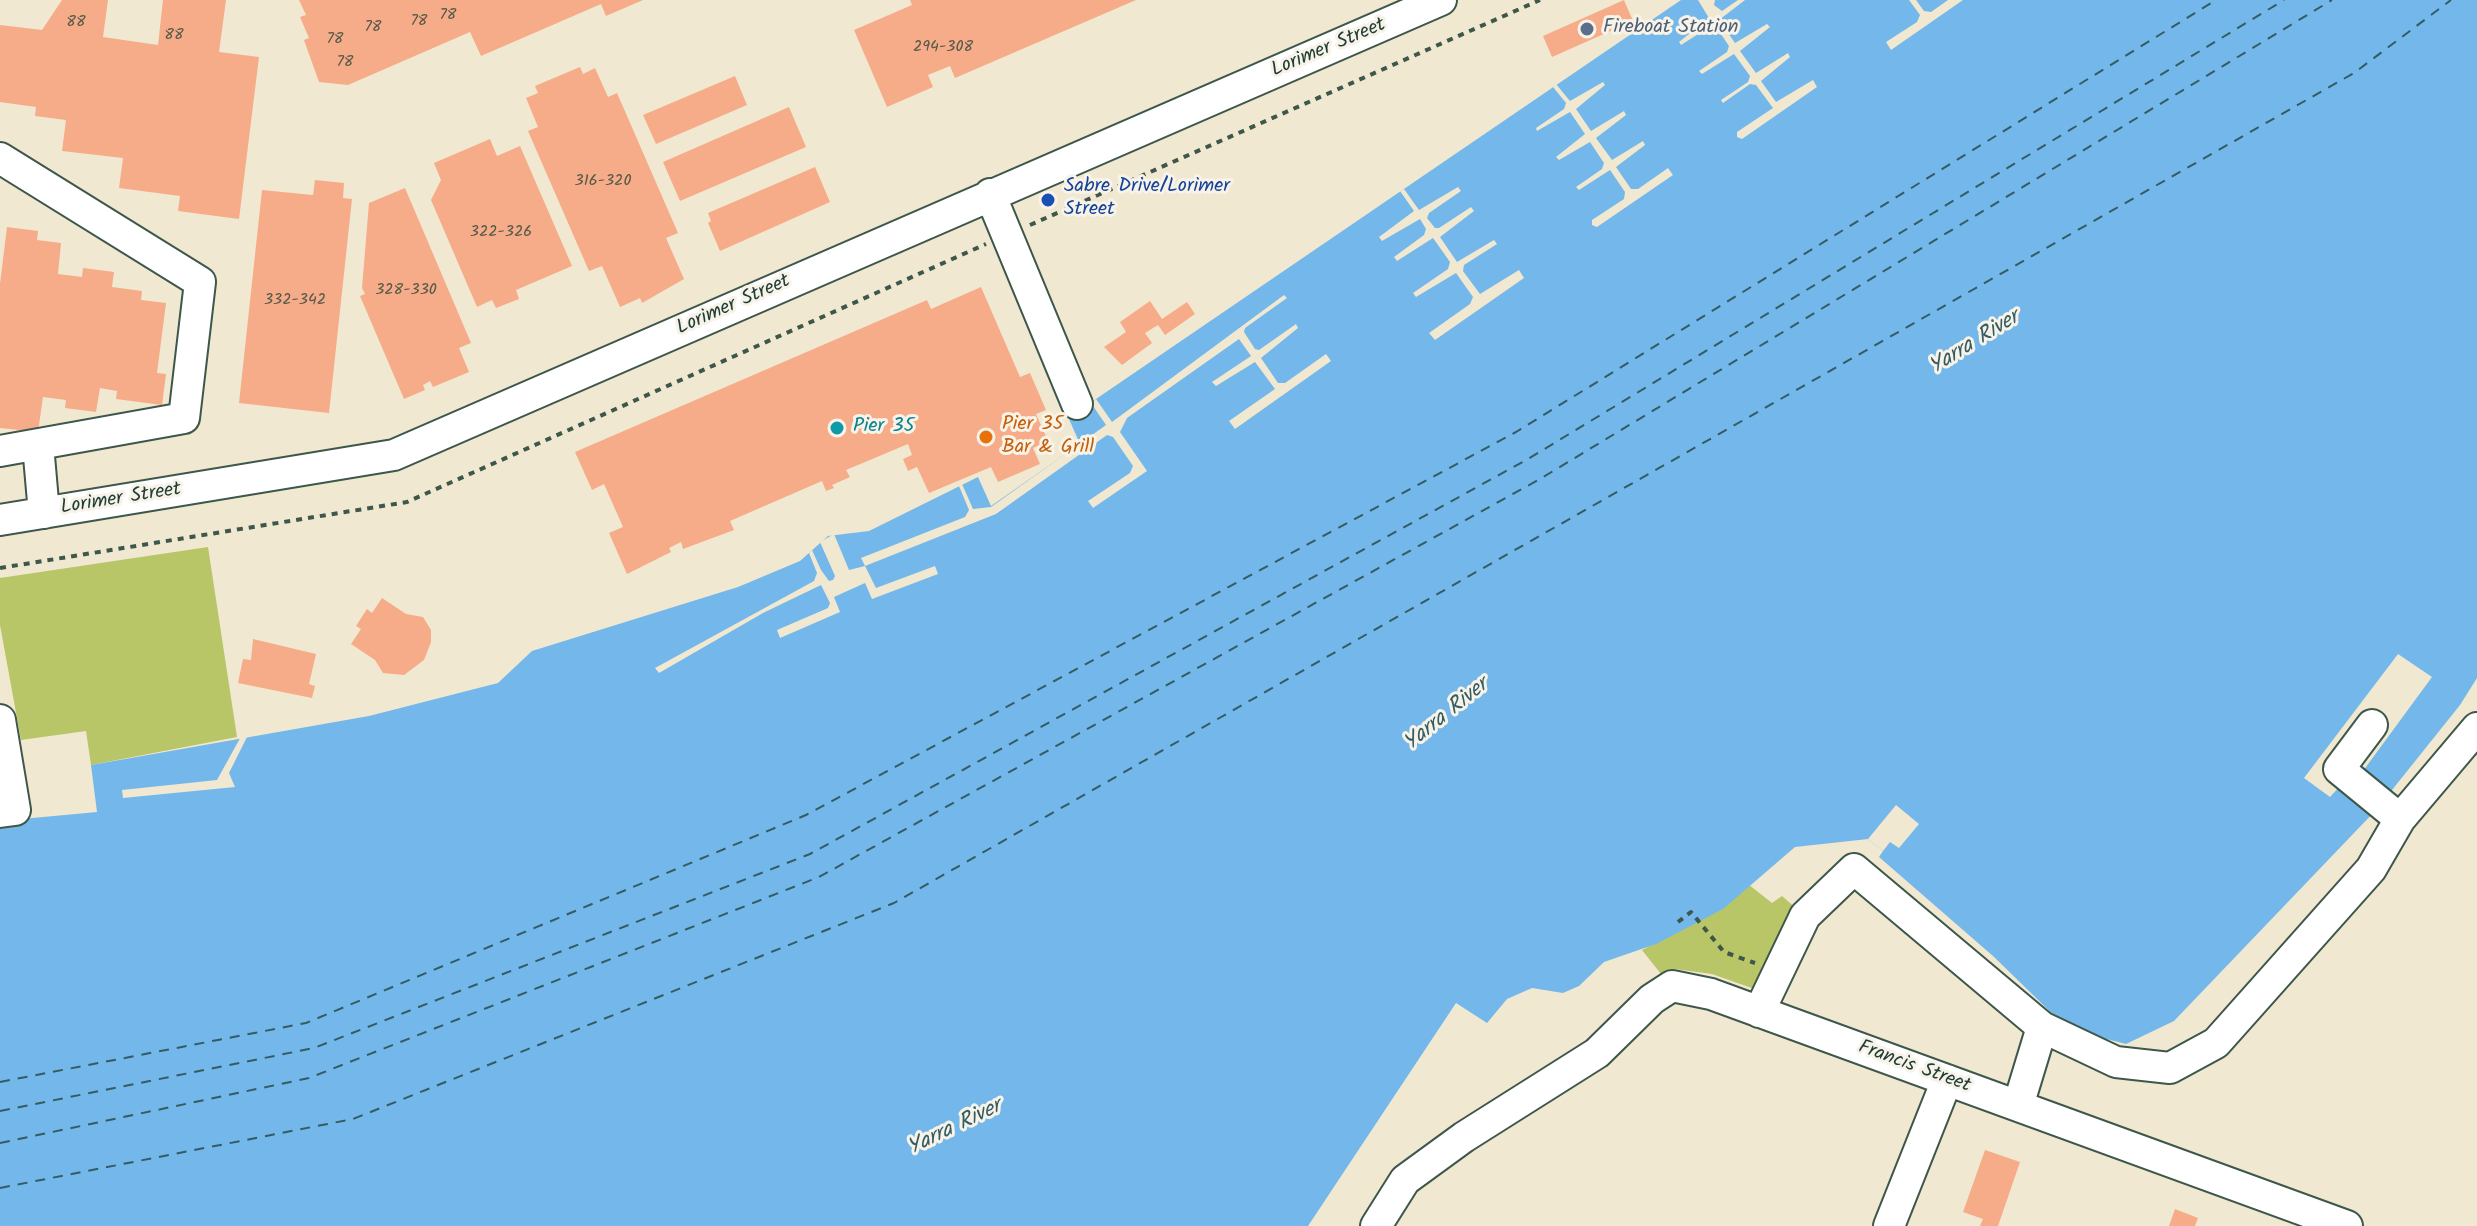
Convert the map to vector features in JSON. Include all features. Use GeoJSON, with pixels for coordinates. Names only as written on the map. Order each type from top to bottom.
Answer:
{"type":"FeatureCollection","features":[{"type":"Feature","properties":{"kind":"street","name":"Lorimer Street"},"geometry":{"type":"LineString","coordinates":[[0,520],[394,455],[1441,0]]}},
{"type":"Feature","properties":{"kind":"street"},"geometry":{"type":"LineString","coordinates":[[0,158],[200,282],[184,418],[0,451]]}},
{"type":"Feature","properties":{"kind":"street"},"geometry":{"type":"LineString","coordinates":[[990,194],[1077,404]]}},
{"type":"Feature","properties":{"kind":"street"},"geometry":{"type":"LineString","coordinates":[[38,445],[44,513]]}},
{"type":"Feature","properties":{"kind":"street"},"geometry":{"type":"LineString","coordinates":[[0,720],[15,810],[0,812]]}},
{"type":"Feature","properties":{"kind":"street"},"geometry":{"type":"LineString","coordinates":[[2372,725],[2339,769],[2400,819]]}},
{"type":"Feature","properties":{"kind":"street"},"geometry":{"type":"LineString","coordinates":[[1759,1012],[1805,916],[1854,869],[2042,1027],[2116,1062],[2170,1068],[2216,1043],[2371,869],[2400,819],[2477,728]]}},
{"type":"Feature","properties":{"kind":"street","name":"Francis Street"},"geometry":{"type":"LineString","coordinates":[[1376,1226],[1405,1180],[1597,1053],[1665,988],[1686,987],[2347,1226]]}},
{"type":"Feature","properties":{"kind":"street"},"geometry":{"type":"LineString","coordinates":[[2018,1106],[2042,1027]]}},
{"type":"Feature","properties":{"kind":"street"},"geometry":{"type":"LineString","coordinates":[[1889,1226],[1947,1080]]}},
{"type":"Feature","properties":{"kind":"path"},"geometry":{"type":"LineString","coordinates":[[0,568],[407,502],[1536,1]]}},
{"type":"Feature","properties":{"kind":"path"},"geometry":{"type":"LineString","coordinates":[[1678,922],[1691,912],[1724,952],[1759,964]]}},
{"type":"Feature","properties":{"kind":"green space"},"geometry":{"type":"Polygon","coordinates":[[[208,547],[237,737],[91,765],[86,731],[21,740],[0,625],[0,578],[208,547]]]}},
{"type":"Feature","properties":{"kind":"green space"},"geometry":{"type":"Polygon","coordinates":[[[1748,884],[1772,903],[1782,896],[1805,916],[1777,997],[1712,974],[1675,969],[1661,974],[1642,950],[1722,909],[1748,884]]]}},
{"type":"Feature","properties":{"kind":"water","name":"Yarra River"},"geometry":{"type":"Polygon","coordinates":[[[1681,0],[2477,0],[2477,678],[2460,705],[2376,810],[2174,1021],[2126,1044],[2068,1029],[1993,956],[1879,857],[1883,851],[1868,839],[1795,847],[1723,909],[1656,944],[1604,962],[1579,986],[1563,993],[1532,988],[1507,999],[1487,1023],[1456,1003],[1308,1226],[0,1226],[0,821],[97,812],[91,765],[369,716],[498,683],[532,651],[738,587],[800,561],[828,536],[869,531],[978,477],[991,506],[1080,444],[1069,419],[1096,399],[1681,0]]]}},
{"type":"Feature","properties":{"kind":"pier"},"geometry":{"type":"Polygon","coordinates":[[[1698,0],[1715,0],[1714,5],[1722,11],[1738,0],[1745,0],[1719,20],[1735,43],[1767,24],[1770,27],[1740,51],[1756,73],[1788,53],[1790,57],[1761,81],[1776,102],[1813,80],[1817,87],[1742,139],[1737,137],[1737,132],[1773,108],[1756,85],[1750,84],[1723,103],[1721,100],[1748,82],[1750,76],[1734,54],[1702,74],[1699,71],[1727,52],[1729,46],[1714,24],[1681,45],[1679,42],[1709,18],[1698,0]]]}},
{"type":"Feature","properties":{"kind":"pier"},"geometry":{"type":"Polygon","coordinates":[[[1909,0],[1916,0],[1924,11],[1931,12],[1948,0],[1963,0],[1891,50],[1886,42],[1917,22],[1920,15],[1909,0]]]}},
{"type":"Feature","properties":{"kind":"pier"},"geometry":{"type":"Polygon","coordinates":[[[1603,82],[1605,85],[1576,109],[1591,131],[1624,111],[1626,115],[1596,138],[1612,160],[1643,141],[1645,145],[1616,167],[1631,189],[1638,189],[1668,168],[1673,175],[1597,227],[1592,225],[1592,220],[1624,199],[1625,192],[1610,170],[1579,190],[1576,187],[1602,169],[1604,163],[1590,142],[1559,160],[1556,157],[1585,134],[1570,112],[1537,131],[1536,128],[1564,109],[1566,103],[1553,87],[1556,84],[1570,101],[1603,82]]]}},
{"type":"Feature","properties":{"kind":"pier"},"geometry":{"type":"Polygon","coordinates":[[[1458,187],[1461,191],[1429,213],[1427,218],[1435,228],[1439,228],[1471,207],[1474,211],[1440,237],[1457,262],[1494,240],[1497,244],[1464,265],[1463,271],[1480,294],[1519,270],[1524,278],[1435,340],[1429,333],[1470,304],[1473,297],[1456,273],[1416,297],[1413,293],[1448,269],[1450,262],[1433,238],[1397,261],[1394,257],[1424,235],[1426,229],[1420,219],[1382,241],[1379,237],[1414,211],[1400,191],[1404,189],[1419,210],[1458,187]]]}},
{"type":"Feature","properties":{"kind":"pier"},"geometry":{"type":"Polygon","coordinates":[[[1284,295],[1287,298],[1245,328],[1244,332],[1255,349],[1259,350],[1296,324],[1298,328],[1261,358],[1278,383],[1285,383],[1326,354],[1331,361],[1235,429],[1229,421],[1275,389],[1255,362],[1216,386],[1212,382],[1251,356],[1239,339],[1127,418],[1120,432],[1147,471],[1093,508],[1088,501],[1130,473],[1133,466],[1113,437],[1107,435],[996,514],[865,566],[861,558],[965,517],[969,510],[959,486],[962,484],[973,509],[991,507],[1106,425],[1091,403],[1096,399],[1112,422],[1284,295]]]}},
{"type":"Feature","properties":{"kind":"pier"},"geometry":{"type":"Polygon","coordinates":[[[834,534],[849,570],[865,566],[876,588],[935,566],[938,574],[872,599],[865,583],[834,597],[840,612],[780,638],[777,630],[828,608],[830,603],[821,585],[763,613],[659,673],[655,668],[814,581],[817,573],[809,553],[812,550],[821,570],[829,581],[833,580],[835,576],[820,542],[834,534]]]}},
{"type":"Feature","properties":{"kind":"pier"},"geometry":{"type":"Polygon","coordinates":[[[2398,654],[2432,677],[2363,771],[2390,791],[2383,802],[2341,785],[2330,797],[2304,778],[2398,654]]]}},
{"type":"Feature","properties":{"kind":"pier"},"geometry":{"type":"Polygon","coordinates":[[[244,731],[249,733],[229,773],[235,787],[123,798],[122,790],[217,780],[244,731]]]}},
{"type":"Feature","properties":{"kind":"pier"},"geometry":{"type":"Polygon","coordinates":[[[1896,805],[1919,824],[1899,848],[1890,842],[1883,851],[1868,839],[1896,805]]]}},
{"type":"Feature","properties":{"kind":"building"},"geometry":{"type":"Polygon","coordinates":[[[62,0],[108,0],[103,37],[158,45],[163,0],[226,0],[219,52],[259,57],[239,219],[178,211],[180,196],[119,188],[123,158],[62,151],[66,120],[35,116],[36,107],[0,102],[0,25],[42,30],[62,0]]]}},
{"type":"Feature","properties":{"kind":"building"},"geometry":{"type":"Polygon","coordinates":[[[299,0],[643,0],[606,16],[601,4],[481,56],[470,32],[348,85],[319,82],[304,40],[309,38],[300,17],[306,15],[299,0]]]}},
{"type":"Feature","properties":{"kind":"building"},"geometry":{"type":"Polygon","coordinates":[[[910,0],[1136,0],[955,78],[950,66],[928,75],[933,87],[887,107],[854,30],[912,5],[910,0]]]}},
{"type":"Feature","properties":{"kind":"building","name":"Fireboat Station"},"geometry":{"type":"Polygon","coordinates":[[[1624,0],[1633,21],[1552,57],[1543,36],[1624,0]]]}},
{"type":"Feature","properties":{"kind":"building"},"geometry":{"type":"Polygon","coordinates":[[[580,67],[583,74],[595,68],[608,97],[617,93],[678,233],[666,238],[684,279],[642,303],[640,298],[620,307],[602,266],[589,271],[528,131],[538,127],[526,98],[538,93],[535,86],[580,67]]]}},
{"type":"Feature","properties":{"kind":"building"},"geometry":{"type":"Polygon","coordinates":[[[735,76],[747,105],[656,144],[643,115],[735,76]]]}},
{"type":"Feature","properties":{"kind":"building"},"geometry":{"type":"Polygon","coordinates":[[[789,107],[806,147],[680,201],[663,162],[789,107]]]}},
{"type":"Feature","properties":{"kind":"building"},"geometry":{"type":"Polygon","coordinates":[[[490,139],[497,156],[520,146],[572,266],[516,290],[519,299],[496,308],[492,300],[477,307],[431,200],[441,180],[434,163],[490,139]]]}},
{"type":"Feature","properties":{"kind":"building"},"geometry":{"type":"Polygon","coordinates":[[[815,167],[830,202],[720,251],[708,223],[711,221],[708,213],[815,167]]]}},
{"type":"Feature","properties":{"kind":"building"},"geometry":{"type":"Polygon","coordinates":[[[315,180],[344,183],[343,198],[352,199],[329,413],[239,403],[262,190],[313,195],[315,180]]]}},
{"type":"Feature","properties":{"kind":"building"},"geometry":{"type":"Polygon","coordinates":[[[405,188],[471,343],[459,348],[469,372],[433,387],[430,381],[423,385],[425,390],[404,399],[360,296],[365,294],[362,288],[369,203],[405,188]]]}},
{"type":"Feature","properties":{"kind":"building"},"geometry":{"type":"Polygon","coordinates":[[[7,227],[38,231],[37,240],[61,243],[58,274],[82,277],[83,268],[114,272],[112,287],[142,291],[141,300],[166,303],[157,373],[166,374],[162,405],[116,399],[117,391],[100,388],[96,412],[65,408],[66,400],[43,397],[38,432],[0,428],[0,284],[7,227]]]}},
{"type":"Feature","properties":{"kind":"building","name":"Pier 35"},"geometry":{"type":"Polygon","coordinates":[[[981,287],[1020,377],[1030,373],[1046,410],[1036,414],[1048,441],[1033,448],[1040,464],[998,482],[991,467],[929,493],[917,467],[908,471],[903,459],[912,455],[908,444],[846,470],[850,477],[832,485],[834,488],[826,491],[822,481],[730,521],[734,530],[683,549],[681,542],[669,548],[671,552],[627,574],[609,533],[623,527],[604,484],[592,490],[575,452],[927,300],[931,309],[981,287]]]}},
{"type":"Feature","properties":{"kind":"building"},"geometry":{"type":"Polygon","coordinates":[[[1150,301],[1162,319],[1187,302],[1195,314],[1165,335],[1158,325],[1145,333],[1152,343],[1122,365],[1104,347],[1126,332],[1120,322],[1150,301]]]}},
{"type":"Feature","properties":{"kind":"building"},"geometry":{"type":"Polygon","coordinates":[[[382,598],[406,614],[423,617],[431,630],[431,642],[424,660],[404,675],[383,673],[375,660],[351,644],[361,629],[356,626],[367,609],[372,613],[382,598]]]}},
{"type":"Feature","properties":{"kind":"building"},"geometry":{"type":"Polygon","coordinates":[[[253,639],[316,654],[309,684],[315,686],[312,698],[238,683],[243,659],[251,660],[253,639]]]}},
{"type":"Feature","properties":{"kind":"building"},"geometry":{"type":"Polygon","coordinates":[[[1985,1150],[2020,1162],[1998,1226],[1980,1226],[1983,1219],[1963,1212],[1985,1150]]]}},
{"type":"Feature","properties":{"kind":"building"},"geometry":{"type":"Polygon","coordinates":[[[2175,1209],[2198,1218],[2195,1226],[2169,1226],[2175,1209]]]}},
{"type":"Feature","properties":{"kind":"ferry route"},"geometry":{"type":"LineString","coordinates":[[0,1082],[306,1023],[806,815],[1516,432],[2216,0]]}},
{"type":"Feature","properties":{"kind":"ferry route"},"geometry":{"type":"LineString","coordinates":[[0,1111],[314,1048],[810,854],[1528,459],[2284,0]]}},
{"type":"Feature","properties":{"kind":"ferry route"},"geometry":{"type":"LineString","coordinates":[[0,1143],[309,1078],[819,877],[1540,479],[2332,0]]}},
{"type":"Feature","properties":{"kind":"ferry route"},"geometry":{"type":"LineString","coordinates":[[0,1188],[353,1119],[894,903],[2354,73],[2451,0]]}},
{"type":"Feature","properties":{"kind":"place","name":"Fireboat Station"},"geometry":{"type":"Point","coordinates":[1587,29]}},
{"type":"Feature","properties":{"kind":"place","name":"Sabre Drive/Lorimer Street"},"geometry":{"type":"Point","coordinates":[1048,200]}},
{"type":"Feature","properties":{"kind":"place","name":"Pier 35"},"geometry":{"type":"Point","coordinates":[837,428]}},
{"type":"Feature","properties":{"kind":"place","name":"Pier 35 Bar & Grill"},"geometry":{"type":"Point","coordinates":[986,437]}}]}
